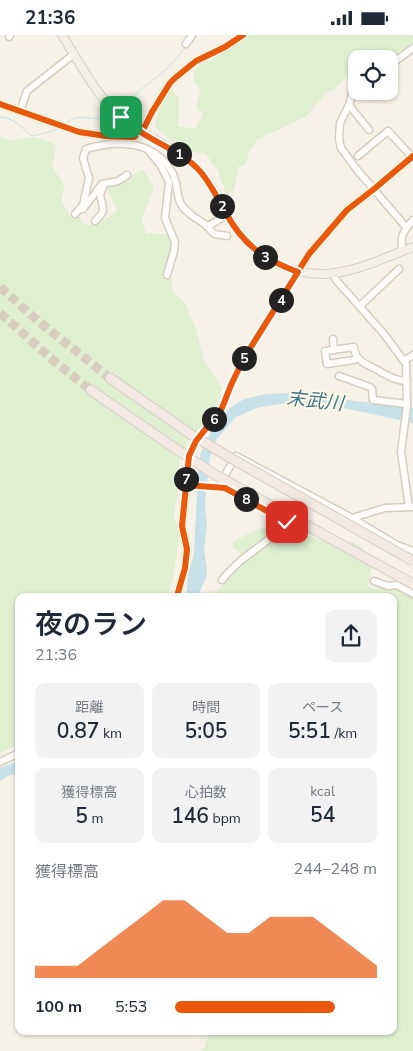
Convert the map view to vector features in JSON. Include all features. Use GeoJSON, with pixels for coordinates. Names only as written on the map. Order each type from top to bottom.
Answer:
{"type":"FeatureCollection","features":[{"type":"Feature","properties":{"kind":"highway"},"geometry":{"type":"LineString","coordinates":[[110,378],[192,435],[413,561]]}},
{"type":"Feature","properties":{"kind":"highway"},"geometry":{"type":"LineString","coordinates":[[91,389],[169,445],[214,474],[413,584]]}},
{"type":"Feature","properties":{"kind":"main road"},"geometry":{"type":"LineString","coordinates":[[62,35],[109,104],[136,138],[186,158],[197,168],[237,231],[253,249],[266,258],[298,272],[315,275],[333,274],[366,265],[413,247]]}},
{"type":"Feature","properties":{"kind":"street"},"geometry":{"type":"LineString","coordinates":[[186,44],[192,35]]}},
{"type":"Feature","properties":{"kind":"street"},"geometry":{"type":"LineString","coordinates":[[127,175],[118,181],[104,184],[97,189],[86,206],[77,212],[85,198],[86,185],[89,178],[83,158],[86,149],[125,143],[136,138],[165,91],[175,79],[196,61],[243,35]]}},
{"type":"Feature","properties":{"kind":"street"},"geometry":{"type":"LineString","coordinates":[[398,59],[413,48]]}},
{"type":"Feature","properties":{"kind":"street"},"geometry":{"type":"LineString","coordinates":[[20,111],[27,91],[74,54]]}},
{"type":"Feature","properties":{"kind":"street"},"geometry":{"type":"LineString","coordinates":[[350,100],[340,123],[339,139],[342,148],[358,171],[406,227]]}},
{"type":"Feature","properties":{"kind":"street"},"geometry":{"type":"LineString","coordinates":[[0,104],[79,132],[136,138],[148,150],[161,166],[169,182],[165,218],[174,242],[174,251],[167,275]]}},
{"type":"Feature","properties":{"kind":"street"},"geometry":{"type":"LineString","coordinates":[[349,105],[369,130]]}},
{"type":"Feature","properties":{"kind":"street"},"geometry":{"type":"LineString","coordinates":[[177,593],[185,568],[187,549],[182,526],[190,485],[189,456],[196,441],[222,408],[244,358],[309,254],[346,210],[412,156],[388,131],[358,157]]}},
{"type":"Feature","properties":{"kind":"street"},"geometry":{"type":"LineString","coordinates":[[148,150],[156,153],[168,165],[177,183],[182,206],[214,234],[227,236]]}},
{"type":"Feature","properties":{"kind":"street"},"geometry":{"type":"LineString","coordinates":[[95,221],[102,215],[104,208],[100,195],[104,184]]}},
{"type":"Feature","properties":{"kind":"street"},"geometry":{"type":"LineString","coordinates":[[206,226],[227,215]]}},
{"type":"Feature","properties":{"kind":"street"},"geometry":{"type":"LineString","coordinates":[[403,251],[401,238],[403,231],[413,220]]}},
{"type":"Feature","properties":{"kind":"street"},"geometry":{"type":"LineString","coordinates":[[360,306],[399,269]]}},
{"type":"Feature","properties":{"kind":"street"},"geometry":{"type":"LineString","coordinates":[[333,274],[336,280],[405,360],[410,370],[407,381],[407,405],[401,452],[411,507],[385,508],[352,518]]}},
{"type":"Feature","properties":{"kind":"street"},"geometry":{"type":"LineString","coordinates":[[333,339],[334,350]]}},
{"type":"Feature","properties":{"kind":"street"},"geometry":{"type":"LineString","coordinates":[[358,358],[354,361],[327,363],[326,351],[354,347],[354,353],[363,364],[389,377],[400,381],[407,381]]}},
{"type":"Feature","properties":{"kind":"street"},"geometry":{"type":"LineString","coordinates":[[405,360],[413,355]]}},
{"type":"Feature","properties":{"kind":"street"},"geometry":{"type":"LineString","coordinates":[[339,376],[370,387],[373,400],[407,405]]}},
{"type":"Feature","properties":{"kind":"street"},"geometry":{"type":"LineString","coordinates":[[223,488],[222,480],[236,456],[352,518],[397,545],[413,551]]}},
{"type":"Feature","properties":{"kind":"street"},"geometry":{"type":"LineString","coordinates":[[190,485],[223,488],[236,493],[287,522]]}},
{"type":"Feature","properties":{"kind":"street"},"geometry":{"type":"LineString","coordinates":[[222,580],[230,569],[265,543],[287,522],[306,493]]}},
{"type":"Feature","properties":{"kind":"street"},"geometry":{"type":"LineString","coordinates":[[374,581],[388,586],[397,585],[413,594]]}},
{"type":"Feature","properties":{"kind":"street"},"geometry":{"type":"LineString","coordinates":[[0,762],[15,755]]}},
{"type":"Feature","properties":{"kind":"green space"},"geometry":{"type":"Polygon","coordinates":[[[249,35],[413,35],[413,50],[398,59],[398,50],[348,50],[348,75],[325,95],[305,117],[257,140],[249,151],[246,164],[238,168],[234,190],[228,194],[225,191],[217,169],[205,153],[185,148],[172,141],[155,127],[164,97],[172,90],[179,98],[178,126],[195,129],[203,114],[196,107],[200,89],[193,82],[194,71],[205,61],[211,61],[249,35]]]}},
{"type":"Feature","properties":{"kind":"green space"},"geometry":{"type":"Polygon","coordinates":[[[0,136],[11,141],[30,137],[41,138],[54,144],[56,148],[52,167],[64,184],[62,203],[71,217],[78,215],[84,225],[98,224],[117,211],[106,187],[119,184],[143,169],[154,188],[142,218],[146,233],[166,234],[173,241],[169,263],[173,291],[186,305],[196,329],[204,360],[222,388],[215,411],[187,443],[179,462],[179,486],[174,514],[179,537],[173,579],[169,593],[15,593],[15,747],[0,753],[0,136]]]}},
{"type":"Feature","properties":{"kind":"green space"},"geometry":{"type":"Polygon","coordinates":[[[269,526],[280,526],[320,540],[350,541],[360,546],[371,557],[368,586],[374,589],[390,587],[413,599],[413,1051],[200,1051],[205,1047],[209,1035],[397,1035],[397,593],[212,593],[221,587],[240,564],[242,554],[233,548],[233,542],[255,530],[269,526]]]}},
{"type":"Feature","properties":{"kind":"water","name":"末武川"},"geometry":{"type":"Polygon","coordinates":[[[291,393],[413,408],[413,423],[330,405],[285,403],[257,408],[236,417],[216,440],[210,456],[205,503],[207,527],[204,550],[207,569],[206,578],[199,593],[186,593],[189,570],[194,555],[198,472],[201,452],[212,430],[230,408],[244,399],[266,394],[291,393]]]}},
{"type":"Feature","properties":{"kind":"water"},"geometry":{"type":"Polygon","coordinates":[[[15,762],[15,774],[0,781],[0,768],[15,762]]]}},
{"type":"Feature","properties":{"kind":"waterway"},"geometry":{"type":"LineString","coordinates":[[122,104],[167,69],[187,46]]}},
{"type":"Feature","properties":{"kind":"waterway"},"geometry":{"type":"LineString","coordinates":[[64,125],[75,118],[96,119],[107,116]]}},
{"type":"Feature","properties":{"kind":"waterway"},"geometry":{"type":"LineString","coordinates":[[0,117],[13,121],[32,136],[60,128]]}},
{"type":"Feature","properties":{"kind":"tunnel"},"geometry":{"type":"LineString","coordinates":[[0,287],[38,321],[110,378]]}},
{"type":"Feature","properties":{"kind":"tunnel"},"geometry":{"type":"LineString","coordinates":[[0,313],[55,362],[91,390]]}},
{"type":"Feature","properties":{"kind":"cycle path"},"geometry":{"type":"LineString","coordinates":[[0,104],[79,132],[106,136],[134,137],[144,128],[152,112],[175,78],[196,61],[225,47],[243,35]]}},
{"type":"Feature","properties":{"kind":"cycle path"},"geometry":{"type":"LineString","coordinates":[[178,593],[185,568],[187,549],[182,526],[189,456],[196,441],[222,408],[244,358],[309,254],[347,210],[413,156]]}},
{"type":"Feature","properties":{"kind":"route"},"geometry":{"type":"LineString","coordinates":[[121,117],[149,138],[186,158],[197,168],[206,179],[237,231],[253,249],[283,267],[298,272],[244,358],[222,408],[196,441],[189,456],[186,485],[225,488],[287,522]]}}]}
